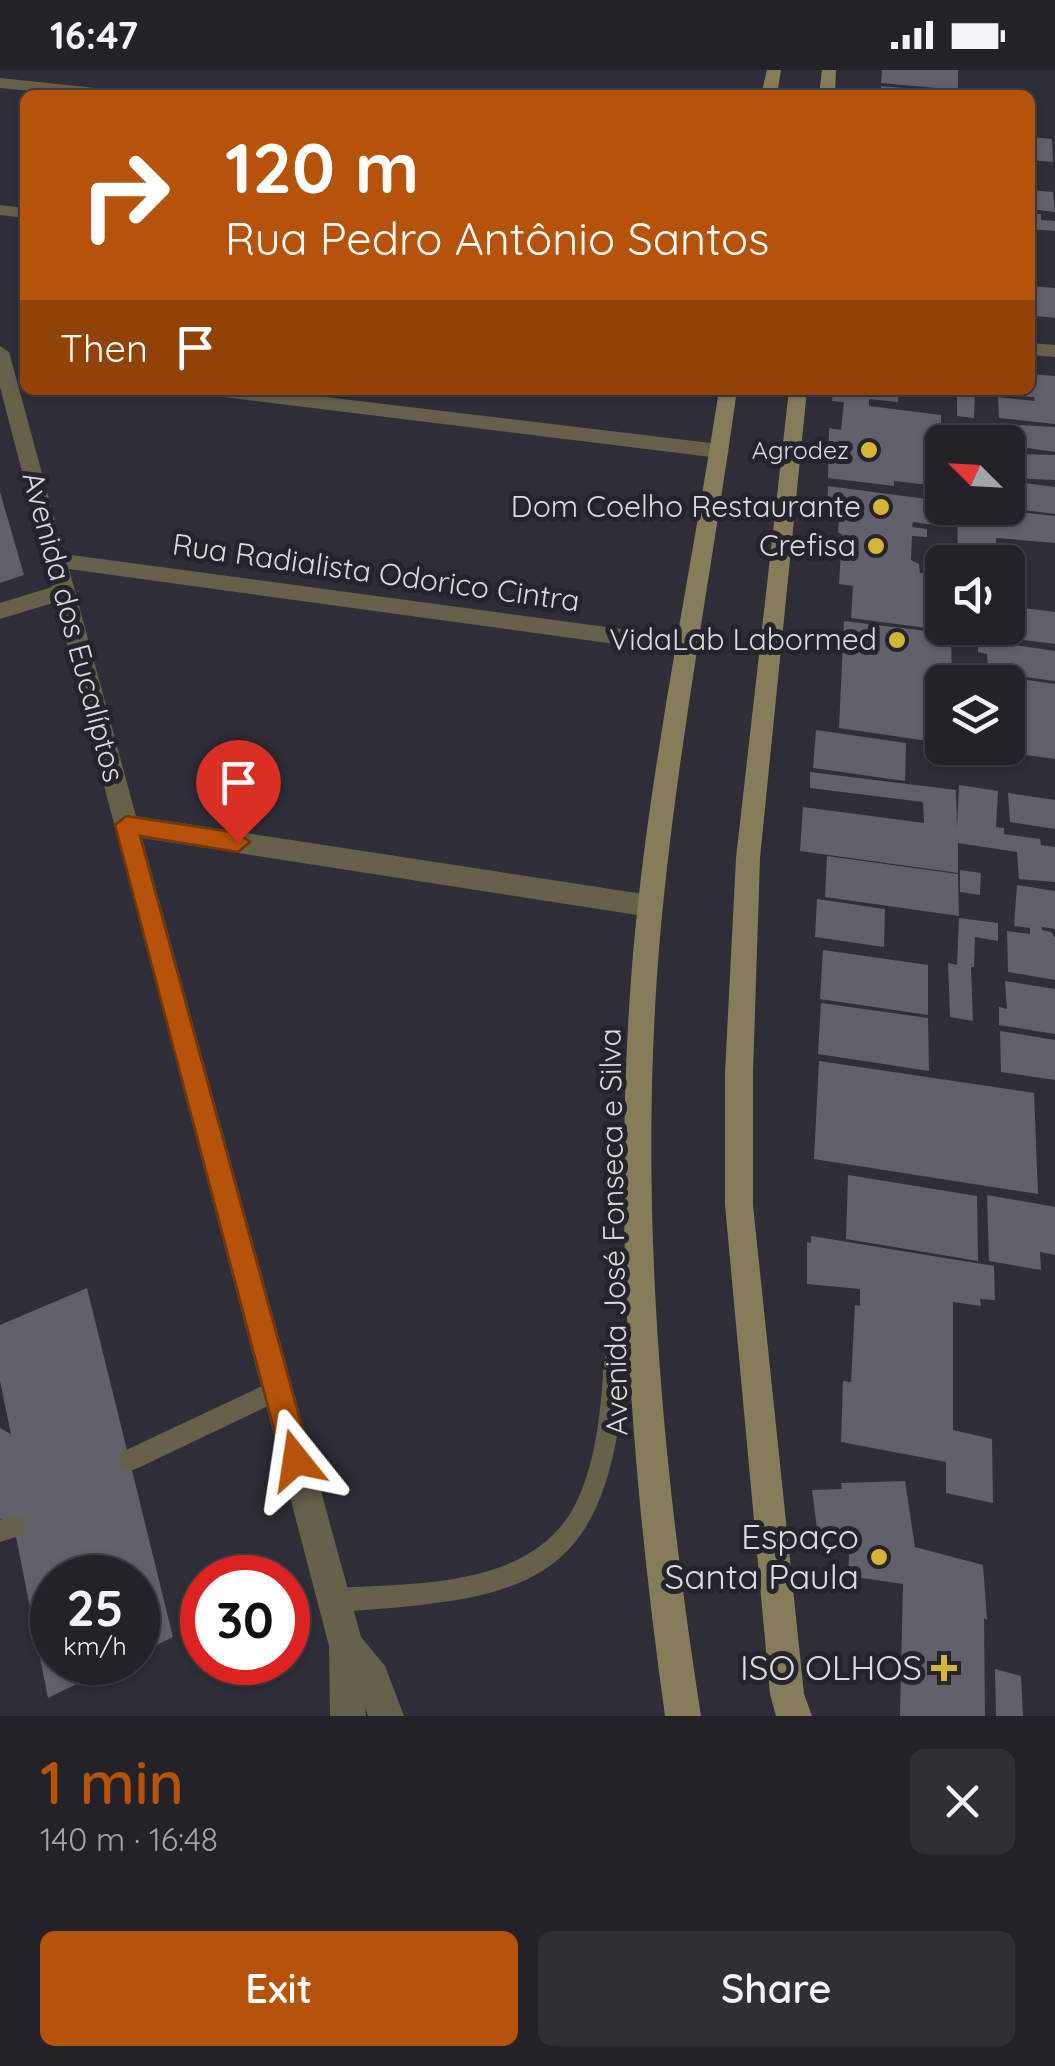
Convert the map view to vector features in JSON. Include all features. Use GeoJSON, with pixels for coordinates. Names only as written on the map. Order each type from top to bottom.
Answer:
{"type":"FeatureCollection","features":[{"type":"Feature","properties":{"kind":"main road","name":"Avenida José Fonseca e Silva"},"geometry":{"type":"LineString","coordinates":[[683,1716],[652,1486],[642,1299],[639,1125],[650,906],[727,395]]}},
{"type":"Feature","properties":{"kind":"main road"},"geometry":{"type":"LineString","coordinates":[[794,1716],[787,1694],[739,1204],[739,1072],[748,858],[797,395]]}},
{"type":"Feature","properties":{"kind":"street"},"geometry":{"type":"LineString","coordinates":[[0,83],[67,90]]}},
{"type":"Feature","properties":{"kind":"street","name":"Avenida dos Eucalíptos"},"geometry":{"type":"LineString","coordinates":[[9,361],[62,592],[346,1646],[348,1716]]}},
{"type":"Feature","properties":{"kind":"street"},"geometry":{"type":"LineString","coordinates":[[258,395],[719,450]]}},
{"type":"Feature","properties":{"kind":"street","name":"Rua Radialista Odorico Cintra"},"geometry":{"type":"LineString","coordinates":[[55,560],[688,646]]}},
{"type":"Feature","properties":{"kind":"street"},"geometry":{"type":"LineString","coordinates":[[0,612],[62,592]]}},
{"type":"Feature","properties":{"kind":"street"},"geometry":{"type":"LineString","coordinates":[[126,825],[650,906]]}},
{"type":"Feature","properties":{"kind":"street"},"geometry":{"type":"LineString","coordinates":[[346,1646],[373,1678],[386,1716]]}},
{"type":"Feature","properties":{"kind":"lane"},"geometry":{"type":"LineString","coordinates":[[334,1600],[448,1592],[507,1575],[548,1555],[574,1530],[599,1471],[612,1407],[615,1360]]}},
{"type":"Feature","properties":{"kind":"lane"},"geometry":{"type":"LineString","coordinates":[[130,1460],[278,1390]]}},
{"type":"Feature","properties":{"kind":"building"},"geometry":{"type":"Polygon","coordinates":[[[882,70],[958,70],[958,90],[881,83],[882,70]]]}},
{"type":"Feature","properties":{"kind":"building"},"geometry":{"type":"Polygon","coordinates":[[[881,86],[926,90],[881,90],[881,86]]]}},
{"type":"Feature","properties":{"kind":"building"},"geometry":{"type":"Polygon","coordinates":[[[1035,137],[1052,139],[1053,162],[1035,160],[1035,137]]]}},
{"type":"Feature","properties":{"kind":"building"},"geometry":{"type":"Polygon","coordinates":[[[1035,190],[1053,192],[1055,212],[1035,210],[1035,190]]]}},
{"type":"Feature","properties":{"kind":"building"},"geometry":{"type":"Polygon","coordinates":[[[1035,213],[1041,214],[1041,220],[1055,221],[1055,231],[1035,229],[1035,213]]]}},
{"type":"Feature","properties":{"kind":"building"},"geometry":{"type":"Polygon","coordinates":[[[1035,286],[1055,288],[1055,318],[1036,316],[1036,323],[1035,286]]]}},
{"type":"Feature","properties":{"kind":"building"},"geometry":{"type":"Polygon","coordinates":[[[1035,374],[1055,376],[1055,424],[999,418],[998,397],[1035,401],[1034,397],[1019,396],[1035,395],[1035,374]]]}},
{"type":"Feature","properties":{"kind":"building"},"geometry":{"type":"Polygon","coordinates":[[[833,395],[899,395],[898,402],[869,399],[869,406],[941,415],[941,425],[925,425],[925,485],[894,481],[894,486],[828,478],[829,428],[841,430],[844,402],[832,401],[833,395]]]}},
{"type":"Feature","properties":{"kind":"building"},"geometry":{"type":"Polygon","coordinates":[[[957,395],[975,395],[974,418],[957,416],[957,395]]]}},
{"type":"Feature","properties":{"kind":"building"},"geometry":{"type":"Polygon","coordinates":[[[1025,425],[1055,427],[1055,452],[1025,448],[1025,425]]]}},
{"type":"Feature","properties":{"kind":"building"},"geometry":{"type":"Polygon","coordinates":[[[1025,454],[1055,455],[1055,480],[1025,479],[1025,454]]]}},
{"type":"Feature","properties":{"kind":"building"},"geometry":{"type":"Polygon","coordinates":[[[1025,483],[1055,487],[1055,514],[1025,510],[1025,483]]]}},
{"type":"Feature","properties":{"kind":"building"},"geometry":{"type":"Polygon","coordinates":[[[828,486],[925,499],[925,524],[913,522],[912,527],[927,529],[927,537],[912,536],[911,560],[919,564],[920,573],[925,573],[925,628],[851,618],[853,586],[839,584],[839,517],[827,515],[828,486]]]}},
{"type":"Feature","properties":{"kind":"building"},"geometry":{"type":"Polygon","coordinates":[[[0,492],[24,575],[0,583],[0,492]]]}},
{"type":"Feature","properties":{"kind":"building"},"geometry":{"type":"Polygon","coordinates":[[[1025,513],[1055,516],[1055,543],[996,538],[996,545],[958,545],[957,525],[1025,525],[1025,513]]]}},
{"type":"Feature","properties":{"kind":"building"},"geometry":{"type":"Polygon","coordinates":[[[1025,608],[1055,612],[1055,644],[1025,640],[1025,608]]]}},
{"type":"Feature","properties":{"kind":"building"},"geometry":{"type":"Polygon","coordinates":[[[844,621],[925,631],[925,645],[951,645],[952,665],[925,665],[925,741],[839,728],[844,621]]]}},
{"type":"Feature","properties":{"kind":"building"},"geometry":{"type":"Polygon","coordinates":[[[978,645],[1055,651],[1055,681],[1025,677],[1025,665],[988,665],[987,654],[978,652],[978,645]]]}},
{"type":"Feature","properties":{"kind":"building"},"geometry":{"type":"Polygon","coordinates":[[[1025,679],[1055,684],[1055,759],[1025,755],[1025,679]]]}},
{"type":"Feature","properties":{"kind":"building"},"geometry":{"type":"Polygon","coordinates":[[[816,730],[906,743],[905,781],[813,768],[816,730]]]}},
{"type":"Feature","properties":{"kind":"building"},"geometry":{"type":"Polygon","coordinates":[[[810,772],[956,790],[957,828],[959,785],[998,791],[996,827],[1004,828],[1004,834],[1040,839],[1041,845],[1055,847],[1055,882],[1019,879],[1017,852],[958,843],[958,873],[800,851],[803,807],[924,823],[923,802],[810,788],[810,772]]]}},
{"type":"Feature","properties":{"kind":"building"},"geometry":{"type":"Polygon","coordinates":[[[1008,793],[1055,800],[1055,829],[1010,822],[1008,793]]]}},
{"type":"Feature","properties":{"kind":"building"},"geometry":{"type":"Polygon","coordinates":[[[827,856],[958,874],[959,916],[825,897],[827,856]]]}},
{"type":"Feature","properties":{"kind":"building"},"geometry":{"type":"Polygon","coordinates":[[[960,870],[981,873],[980,895],[960,892],[960,870]]]}},
{"type":"Feature","properties":{"kind":"building"},"geometry":{"type":"Polygon","coordinates":[[[1017,885],[1055,891],[1055,929],[1042,930],[1051,932],[1055,938],[1055,980],[1008,972],[1007,931],[1030,934],[1030,928],[1014,926],[1017,885]]]}},
{"type":"Feature","properties":{"kind":"building"},"geometry":{"type":"Polygon","coordinates":[[[817,899],[885,909],[884,947],[815,937],[817,899]]]}},
{"type":"Feature","properties":{"kind":"building"},"geometry":{"type":"Polygon","coordinates":[[[959,918],[998,923],[998,941],[975,937],[971,967],[973,1021],[950,1017],[948,963],[957,965],[959,918]]]}},
{"type":"Feature","properties":{"kind":"building"},"geometry":{"type":"Polygon","coordinates":[[[823,950],[928,965],[928,1015],[820,999],[823,950]]]}},
{"type":"Feature","properties":{"kind":"building"},"geometry":{"type":"Polygon","coordinates":[[[1005,981],[1055,989],[1055,1034],[999,1025],[999,1007],[1007,1009],[1005,981]]]}},
{"type":"Feature","properties":{"kind":"building"},"geometry":{"type":"Polygon","coordinates":[[[821,1003],[928,1018],[929,1071],[818,1054],[821,1003]]]}},
{"type":"Feature","properties":{"kind":"building"},"geometry":{"type":"Polygon","coordinates":[[[1000,1031],[1055,1040],[1055,1080],[1001,1072],[1000,1031]]]}},
{"type":"Feature","properties":{"kind":"building"},"geometry":{"type":"Polygon","coordinates":[[[819,1061],[1034,1093],[1038,1194],[814,1159],[819,1061]]]}},
{"type":"Feature","properties":{"kind":"building"},"geometry":{"type":"Polygon","coordinates":[[[848,1175],[977,1196],[978,1261],[846,1239],[848,1175]]]}},
{"type":"Feature","properties":{"kind":"building"},"geometry":{"type":"Polygon","coordinates":[[[987,1195],[1055,1207],[1055,1255],[1040,1252],[1041,1270],[989,1261],[987,1195]]]}},
{"type":"Feature","properties":{"kind":"building"},"geometry":{"type":"Polygon","coordinates":[[[811,1236],[994,1266],[995,1300],[980,1299],[981,1306],[953,1302],[953,1430],[992,1439],[993,1503],[946,1493],[946,1462],[841,1442],[843,1381],[851,1382],[855,1305],[860,1306],[860,1289],[807,1284],[807,1242],[811,1243],[811,1236]]]}},
{"type":"Feature","properties":{"kind":"building"},"geometry":{"type":"Polygon","coordinates":[[[87,1288],[153,1555],[30,1555],[30,1607],[14,1527],[0,1519],[0,1428],[11,1434],[0,1381],[0,1325],[87,1288]]]}},
{"type":"Feature","properties":{"kind":"building","name":"ISO OLHOS"},"geometry":{"type":"Polygon","coordinates":[[[905,1481],[915,1547],[983,1565],[987,1620],[984,1618],[985,1716],[900,1716],[903,1584],[848,1576],[850,1536],[818,1537],[812,1490],[842,1489],[841,1483],[905,1481]]]}},
{"type":"Feature","properties":{"kind":"building"},"geometry":{"type":"Polygon","coordinates":[[[160,1584],[173,1637],[160,1643],[160,1584]]]}},
{"type":"Feature","properties":{"kind":"building"},"geometry":{"type":"Polygon","coordinates":[[[995,1669],[1021,1676],[1023,1716],[996,1716],[995,1669]]]}},
{"type":"Feature","properties":{"kind":"building"},"geometry":{"type":"Polygon","coordinates":[[[45,1685],[74,1685],[48,1698],[45,1685]]]}},
{"type":"Feature","properties":{"kind":"place","name":"Agrodez"},"geometry":{"type":"Point","coordinates":[869,450]}},
{"type":"Feature","properties":{"kind":"place","name":"Dom Coelho Restaurante"},"geometry":{"type":"Point","coordinates":[881,507]}},
{"type":"Feature","properties":{"kind":"place","name":"Crefisa"},"geometry":{"type":"Point","coordinates":[876,546]}},
{"type":"Feature","properties":{"kind":"place","name":"VidaLab Labormed"},"geometry":{"type":"Point","coordinates":[897,640]}},
{"type":"Feature","properties":{"kind":"place","name":"Espaço Santa Paula"},"geometry":{"type":"Point","coordinates":[879,1557]}},
{"type":"Feature","properties":{"kind":"place","name":"ISO OLHOS"},"geometry":{"type":"Point","coordinates":[944,1668]}},
{"type":"Feature","properties":{"kind":"route"},"geometry":{"type":"LineString","coordinates":[[238,842],[126,825],[296,1460]]}}]}
